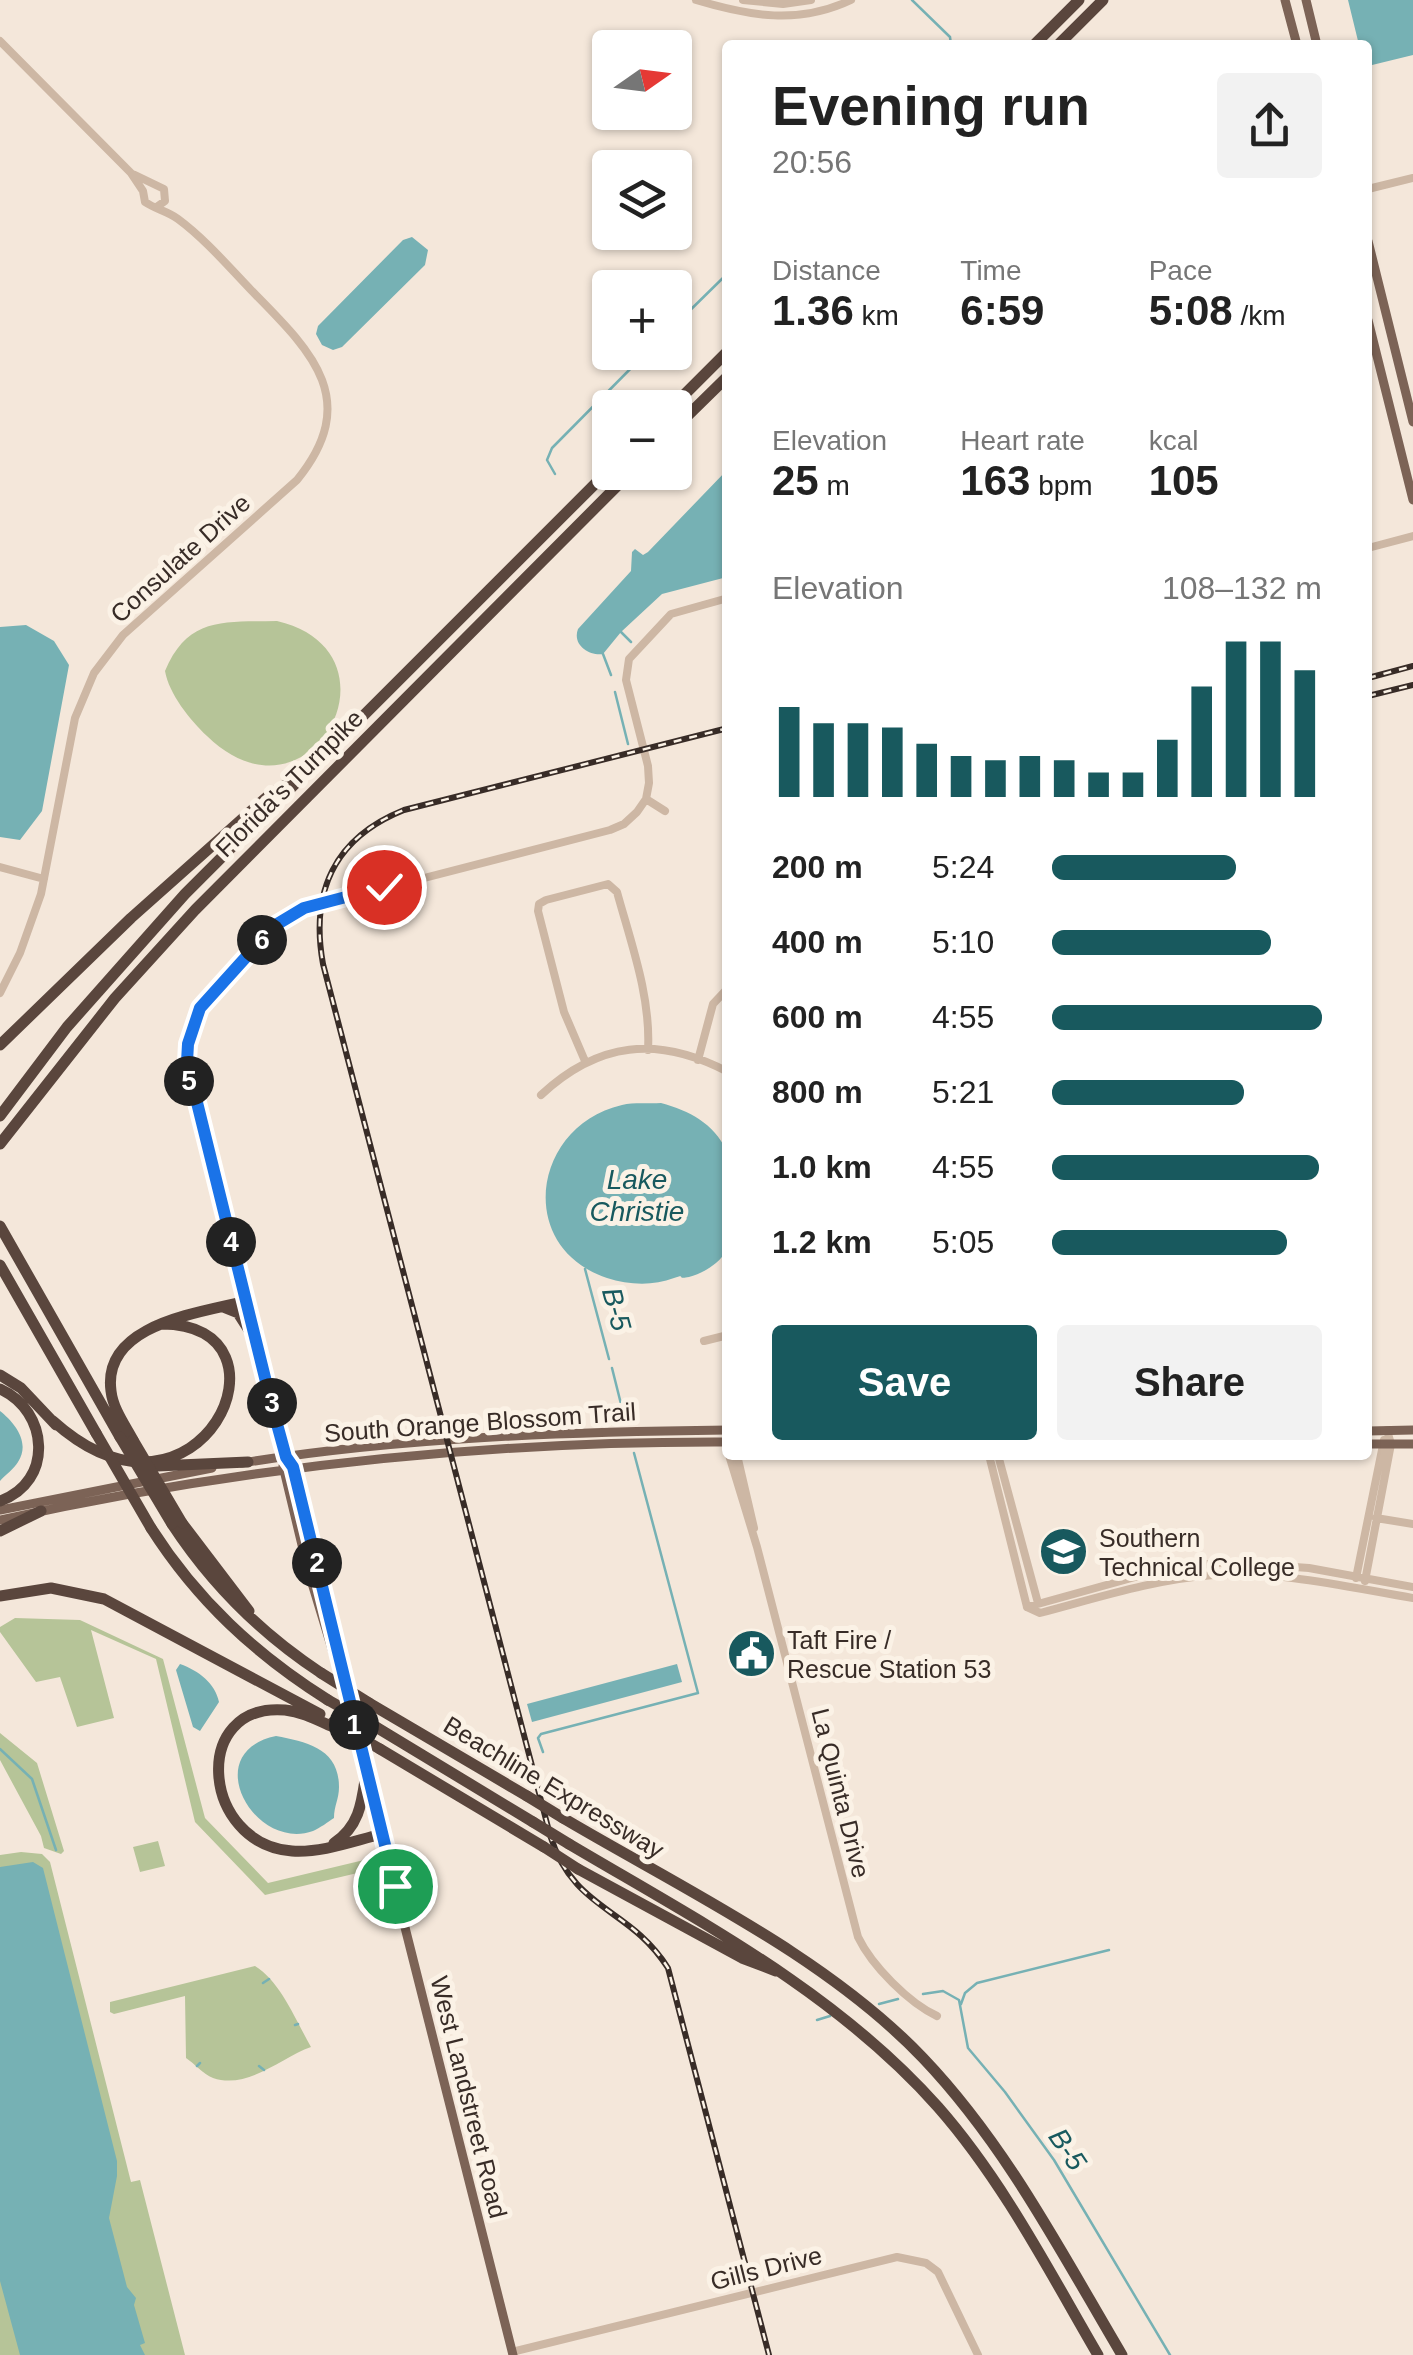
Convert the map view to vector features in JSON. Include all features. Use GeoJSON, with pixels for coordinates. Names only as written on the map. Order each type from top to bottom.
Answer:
{"type":"FeatureCollection","features":[{"type":"Feature","properties":{"kind":"highway"},"geometry":{"type":"LineString","coordinates":[[1039,40],[1079,0]]}},
{"type":"Feature","properties":{"kind":"highway"},"geometry":{"type":"LineString","coordinates":[[1063,40],[1103,0]]}},
{"type":"Feature","properties":{"kind":"highway"},"geometry":{"type":"LineString","coordinates":[[689,390],[722,357]]}},
{"type":"Feature","properties":{"kind":"highway"},"geometry":{"type":"LineString","coordinates":[[692,411],[722,382]]}},
{"type":"Feature","properties":{"kind":"highway","name":"Florida's Turnpike"},"geometry":{"type":"LineString","coordinates":[[0,1116],[138,944],[592,487]]}},
{"type":"Feature","properties":{"kind":"highway","name":"Florida's Turnpike"},"geometry":{"type":"LineString","coordinates":[[0,1144],[115,998],[196,910],[613,490]]}},
{"type":"Feature","properties":{"kind":"highway"},"geometry":{"type":"LineString","coordinates":[[4,1040],[131,918],[268,796],[307,772]]}},
{"type":"Feature","properties":{"kind":"highway","name":"Beachline Expressway"},"geometry":{"type":"LineString","coordinates":[[0,1226],[120,1437],[210,1578],[252,1620],[321,1673],[794,1955],[868,2008],[921,2056],[958,2097],[1012,2171],[1122,2355]]}},
{"type":"Feature","properties":{"kind":"highway","name":"Beachline Expressway"},"geometry":{"type":"LineString","coordinates":[[0,1264],[150,1528],[176,1567],[223,1620],[276,1665],[328,1700],[780,1972],[865,2035],[940,2110],[1007,2200],[1098,2355]]}},
{"type":"Feature","properties":{"kind":"highway"},"geometry":{"type":"LineString","coordinates":[[177,1524],[113,1400],[111,1373],[127,1343],[143,1331],[246,1301]]}},
{"type":"Feature","properties":{"kind":"highway"},"geometry":{"type":"LineString","coordinates":[[223,1306],[238,1313],[256,1342]]}},
{"type":"Feature","properties":{"kind":"highway"},"geometry":{"type":"LineString","coordinates":[[53,1421],[97,1451],[138,1462],[175,1456],[208,1435],[229,1397],[226,1361],[202,1333],[180,1325],[161,1324]]}},
{"type":"Feature","properties":{"kind":"highway"},"geometry":{"type":"LineString","coordinates":[[0,1376],[18,1385],[83,1448],[122,1464],[148,1467],[248,1462]]}},
{"type":"Feature","properties":{"kind":"highway"},"geometry":{"type":"LineString","coordinates":[[0,1389],[28,1410],[40,1446],[38,1463],[29,1481],[0,1501]]}},
{"type":"Feature","properties":{"kind":"highway"},"geometry":{"type":"LineString","coordinates":[[0,1531],[42,1511]]}},
{"type":"Feature","properties":{"kind":"highway"},"geometry":{"type":"LineString","coordinates":[[0,1596],[46,1588],[99,1597],[380,1749],[578,1868],[742,1958],[768,1971],[780,1972]]}},
{"type":"Feature","properties":{"kind":"highway"},"geometry":{"type":"LineString","coordinates":[[334,1725],[294,1712],[262,1712],[235,1728],[224,1743],[218,1762],[223,1802],[246,1832],[280,1850],[316,1850],[382,1834]]}},
{"type":"Feature","properties":{"kind":"highway"},"geometry":{"type":"LineString","coordinates":[[316,1850],[340,1839],[352,1828],[362,1805],[366,1773]]}},
{"type":"Feature","properties":{"kind":"main road"},"geometry":{"type":"LineString","coordinates":[[1286,0],[1296,40]]}},
{"type":"Feature","properties":{"kind":"main road"},"geometry":{"type":"LineString","coordinates":[[1306,0],[1316,40]]}},
{"type":"Feature","properties":{"kind":"main road"},"geometry":{"type":"LineString","coordinates":[[1372,258],[1413,422]]}},
{"type":"Feature","properties":{"kind":"main road"},"geometry":{"type":"LineString","coordinates":[[1372,336],[1413,500]]}},
{"type":"Feature","properties":{"kind":"main road"},"geometry":{"type":"LineString","coordinates":[[256,1342],[288,1468]]}},
{"type":"Feature","properties":{"kind":"main road","name":"South Orange Blossom Trail"},"geometry":{"type":"LineString","coordinates":[[0,1510],[286,1457],[524,1434],[722,1430]]}},
{"type":"Feature","properties":{"kind":"main road"},"geometry":{"type":"LineString","coordinates":[[1372,1430],[1413,1430]]}},
{"type":"Feature","properties":{"kind":"main road"},"geometry":{"type":"LineString","coordinates":[[500,1448],[503,1442],[524,1434]]}},
{"type":"Feature","properties":{"kind":"main road"},"geometry":{"type":"LineString","coordinates":[[1372,1447],[1413,1444]]}},
{"type":"Feature","properties":{"kind":"main road","name":"South Orange Blossom Trail"},"geometry":{"type":"LineString","coordinates":[[0,1520],[288,1468],[500,1448],[722,1448]]}},
{"type":"Feature","properties":{"kind":"main road","name":"West Landstreet Road"},"geometry":{"type":"LineString","coordinates":[[288,1468],[327,1640],[342,1675],[513,2353]]}},
{"type":"Feature","properties":{"kind":"street"},"geometry":{"type":"LineString","coordinates":[[696,0],[738,12],[784,17],[823,11],[850,0]]}},
{"type":"Feature","properties":{"kind":"street"},"geometry":{"type":"LineString","coordinates":[[743,0],[783,4],[811,0]]}},
{"type":"Feature","properties":{"kind":"street"},"geometry":{"type":"LineString","coordinates":[[0,41],[131,172],[145,202],[158,206],[166,198],[162,186],[131,172]]}},
{"type":"Feature","properties":{"kind":"street"},"geometry":{"type":"LineString","coordinates":[[1372,188],[1413,178]]}},
{"type":"Feature","properties":{"kind":"street"},"geometry":{"type":"LineString","coordinates":[[143,191],[151,184]]}},
{"type":"Feature","properties":{"kind":"street","name":"Consulate Drive"},"geometry":{"type":"LineString","coordinates":[[166,198],[179,220]]}},
{"type":"Feature","properties":{"kind":"street","name":"Consulate Drive"},"geometry":{"type":"LineString","coordinates":[[2,988],[29,930],[44,878],[75,718],[101,662],[123,634],[297,480],[319,450],[326,431],[326,390],[310,352],[179,220],[158,206]]}},
{"type":"Feature","properties":{"kind":"street"},"geometry":{"type":"LineString","coordinates":[[1372,547],[1413,536]]}},
{"type":"Feature","properties":{"kind":"street"},"geometry":{"type":"LineString","coordinates":[[256,1342],[189,1081],[188,1044],[200,1008],[274,926],[289,915],[624,824],[646,799],[648,766],[626,680],[629,659],[671,614],[722,600]]}},
{"type":"Feature","properties":{"kind":"street"},"geometry":{"type":"LineString","coordinates":[[646,799],[665,811]]}},
{"type":"Feature","properties":{"kind":"street"},"geometry":{"type":"LineString","coordinates":[[0,866],[44,878]]}},
{"type":"Feature","properties":{"kind":"street"},"geometry":{"type":"LineString","coordinates":[[585,1061],[564,1012],[538,912],[546,900],[608,884],[618,892],[649,1017],[648,1050]]}},
{"type":"Feature","properties":{"kind":"street"},"geometry":{"type":"LineString","coordinates":[[698,1060],[713,1004],[722,994]]}},
{"type":"Feature","properties":{"kind":"street"},"geometry":{"type":"LineString","coordinates":[[541,1095],[585,1061],[613,1051],[648,1050],[698,1060],[722,1070]]}},
{"type":"Feature","properties":{"kind":"street"},"geometry":{"type":"LineString","coordinates":[[704,1341],[722,1336]]}},
{"type":"Feature","properties":{"kind":"street"},"geometry":{"type":"LineString","coordinates":[[1359,1588],[1378,1519],[1388,1430]]}},
{"type":"Feature","properties":{"kind":"street"},"geometry":{"type":"LineString","coordinates":[[1361,1578],[1367,1516],[1376,1470],[1387,1444]]}},
{"type":"Feature","properties":{"kind":"street"},"geometry":{"type":"LineString","coordinates":[[1372,1455],[1376,1470]]}},
{"type":"Feature","properties":{"kind":"street","name":"La Quinta Drive"},"geometry":{"type":"LineString","coordinates":[[732,1460],[858,1937],[885,1975],[925,2011],[938,2016]]}},
{"type":"Feature","properties":{"kind":"street","name":"La Quinta Drive"},"geometry":{"type":"LineString","coordinates":[[738,1460],[740,1484]]}},
{"type":"Feature","properties":{"kind":"street"},"geometry":{"type":"LineString","coordinates":[[991,1460],[1039,1608]]}},
{"type":"Feature","properties":{"kind":"street"},"geometry":{"type":"LineString","coordinates":[[999,1460],[1027,1608],[1216,1575],[1264,1574],[1413,1598]]}},
{"type":"Feature","properties":{"kind":"street"},"geometry":{"type":"LineString","coordinates":[[1367,1516],[1413,1524]]}},
{"type":"Feature","properties":{"kind":"street"},"geometry":{"type":"LineString","coordinates":[[1039,1608],[1186,1565],[1260,1562],[1413,1588]]}},
{"type":"Feature","properties":{"kind":"street","name":"Gills Drive"},"geometry":{"type":"LineString","coordinates":[[513,2353],[897,2257],[926,2263],[938,2272],[978,2355]]}},
{"type":"Feature","properties":{"kind":"green space"},"geometry":{"type":"Polygon","coordinates":[[[277,621],[316,639],[336,666],[340,697],[330,728],[309,752],[280,765],[245,761],[207,736],[176,697],[165,671],[174,653],[197,631],[225,623],[277,621]]]}},
{"type":"Feature","properties":{"kind":"green space"},"geometry":{"type":"Polygon","coordinates":[[[15,1618],[80,1620],[163,1659],[205,1818],[268,1883],[364,1860],[370,1870],[265,1895],[195,1822],[156,1659],[91,1630],[114,1718],[77,1727],[60,1677],[36,1682],[0,1632],[0,1627],[15,1618]]]}},
{"type":"Feature","properties":{"kind":"green space"},"geometry":{"type":"Polygon","coordinates":[[[0,1733],[37,1763],[64,1851],[61,1854],[44,1848],[0,1760],[0,1733]]]}},
{"type":"Feature","properties":{"kind":"green space"},"geometry":{"type":"Polygon","coordinates":[[[158,1841],[165,1866],[140,1872],[133,1847],[158,1841]]]}},
{"type":"Feature","properties":{"kind":"green space"},"geometry":{"type":"Polygon","coordinates":[[[42,1854],[50,1862],[131,2182],[140,2180],[185,2355],[0,2355],[0,1855],[42,1854]]]}},
{"type":"Feature","properties":{"kind":"green space"},"geometry":{"type":"Polygon","coordinates":[[[255,1966],[280,1992],[311,2047],[252,2076],[226,2081],[213,2078],[186,2058],[185,1996],[110,2012],[110,2002],[255,1966]]]}},
{"type":"Feature","properties":{"kind":"water"},"geometry":{"type":"Polygon","coordinates":[[[1348,0],[1413,0],[1413,55],[1372,65],[1372,40],[1358,40],[1348,0]]]}},
{"type":"Feature","properties":{"kind":"water"},"geometry":{"type":"Polygon","coordinates":[[[412,237],[428,250],[425,265],[342,347],[333,350],[322,345],[316,334],[318,326],[403,240],[412,237]]]}},
{"type":"Feature","properties":{"kind":"water"},"geometry":{"type":"Polygon","coordinates":[[[722,475],[722,578],[662,594],[603,654],[583,648],[577,640],[578,629],[631,571],[632,552],[648,552],[722,475]]]}},
{"type":"Feature","properties":{"kind":"water"},"geometry":{"type":"Polygon","coordinates":[[[26,625],[54,641],[69,665],[42,811],[20,840],[0,837],[0,627],[26,625]]]}},
{"type":"Feature","properties":{"kind":"water","name":"Lake Christie"},"geometry":{"type":"Polygon","coordinates":[[[661,1103],[682,1110],[700,1120],[722,1144],[722,1257],[689,1277],[641,1284],[607,1278],[577,1262],[558,1241],[547,1215],[546,1187],[554,1160],[569,1136],[592,1117],[631,1104],[661,1103]]]}},
{"type":"Feature","properties":{"kind":"water"},"geometry":{"type":"Polygon","coordinates":[[[0,1411],[15,1427],[23,1447],[16,1465],[0,1481],[0,1411]]]}},
{"type":"Feature","properties":{"kind":"water"},"geometry":{"type":"Polygon","coordinates":[[[180,1664],[205,1678],[219,1702],[200,1731],[193,1727],[176,1670],[180,1664]]]}},
{"type":"Feature","properties":{"kind":"water"},"geometry":{"type":"Polygon","coordinates":[[[677,1664],[682,1682],[532,1722],[527,1704],[677,1664]]]}},
{"type":"Feature","properties":{"kind":"water"},"geometry":{"type":"Polygon","coordinates":[[[276,1736],[320,1750],[338,1774],[334,1818],[313,1831],[291,1834],[271,1827],[243,1797],[238,1779],[241,1761],[253,1746],[276,1736]]]}},
{"type":"Feature","properties":{"kind":"water"},"geometry":{"type":"Polygon","coordinates":[[[33,1862],[43,1868],[117,2161],[109,2218],[127,2287],[136,2298],[134,2305],[145,2343],[140,2345],[145,2355],[20,2355],[0,2281],[0,1867],[33,1862]]]}},
{"type":"Feature","properties":{"kind":"waterway"},"geometry":{"type":"LineString","coordinates":[[912,0],[950,40]]}},
{"type":"Feature","properties":{"kind":"waterway"},"geometry":{"type":"LineString","coordinates":[[692,308],[722,279]]}},
{"type":"Feature","properties":{"kind":"waterway"},"geometry":{"type":"LineString","coordinates":[[555,474],[547,460],[552,448],[629,370]]}},
{"type":"Feature","properties":{"kind":"waterway"},"geometry":{"type":"LineString","coordinates":[[621,632],[631,642]]}},
{"type":"Feature","properties":{"kind":"waterway"},"geometry":{"type":"LineString","coordinates":[[603,654],[611,675]]}},
{"type":"Feature","properties":{"kind":"waterway"},"geometry":{"type":"LineString","coordinates":[[615,692],[628,744]]}},
{"type":"Feature","properties":{"kind":"waterway","name":"B-5"},"geometry":{"type":"LineString","coordinates":[[585,1269],[609,1359]]}},
{"type":"Feature","properties":{"kind":"waterway","name":"B-5"},"geometry":{"type":"LineString","coordinates":[[612,1368],[621,1404]]}},
{"type":"Feature","properties":{"kind":"waterway","name":"B-5"},"geometry":{"type":"LineString","coordinates":[[624,1413],[626,1423]]}},
{"type":"Feature","properties":{"kind":"waterway","name":"B-5"},"geometry":{"type":"LineString","coordinates":[[543,1752],[538,1738],[541,1734],[698,1693],[634,1453]]}},
{"type":"Feature","properties":{"kind":"waterway"},"geometry":{"type":"LineString","coordinates":[[0,1749],[32,1779],[56,1850]]}},
{"type":"Feature","properties":{"kind":"waterway"},"geometry":{"type":"LineString","coordinates":[[961,2004],[965,1993],[977,1983],[1109,1950]]}},
{"type":"Feature","properties":{"kind":"waterway"},"geometry":{"type":"LineString","coordinates":[[263,1983],[269,1979]]}},
{"type":"Feature","properties":{"kind":"waterway","name":"B-5"},"geometry":{"type":"LineString","coordinates":[[923,1994],[943,1991],[959,2000],[968,2048],[1054,2160],[1170,2355]]}},
{"type":"Feature","properties":{"kind":"waterway","name":"B-5"},"geometry":{"type":"LineString","coordinates":[[879,2004],[898,1999]]}},
{"type":"Feature","properties":{"kind":"waterway","name":"B-5"},"geometry":{"type":"LineString","coordinates":[[817,2020],[830,2016]]}},
{"type":"Feature","properties":{"kind":"waterway"},"geometry":{"type":"LineString","coordinates":[[197,2066],[200,2063]]}},
{"type":"Feature","properties":{"kind":"waterway"},"geometry":{"type":"LineString","coordinates":[[259,2066],[264,2070]]}},
{"type":"Feature","properties":{"kind":"railway"},"geometry":{"type":"LineString","coordinates":[[1372,677],[1413,666]]}},
{"type":"Feature","properties":{"kind":"railway"},"geometry":{"type":"LineString","coordinates":[[1372,695],[1413,685]]}},
{"type":"Feature","properties":{"kind":"railway"},"geometry":{"type":"LineString","coordinates":[[722,730],[404,810],[380,822],[360,836],[332,870],[324,891],[320,938],[323,964],[550,1835],[573,1880],[636,1932],[668,1968],[769,2355]]}},
{"type":"Feature","properties":{"kind":"place","name":"Southern Technical College"},"geometry":{"type":"Point","coordinates":[1064,1552]}},
{"type":"Feature","properties":{"kind":"place","name":"Taft Fire / Rescue Station 53"},"geometry":{"type":"Point","coordinates":[752,1654]}},
{"type":"Feature","properties":{"kind":"route"},"geometry":{"type":"LineString","coordinates":[[384,887],[304,908],[274,926],[200,1008],[188,1044],[187,1062],[271,1402],[286,1457],[293,1467],[326,1594],[342,1675],[395,1886]]}}]}
